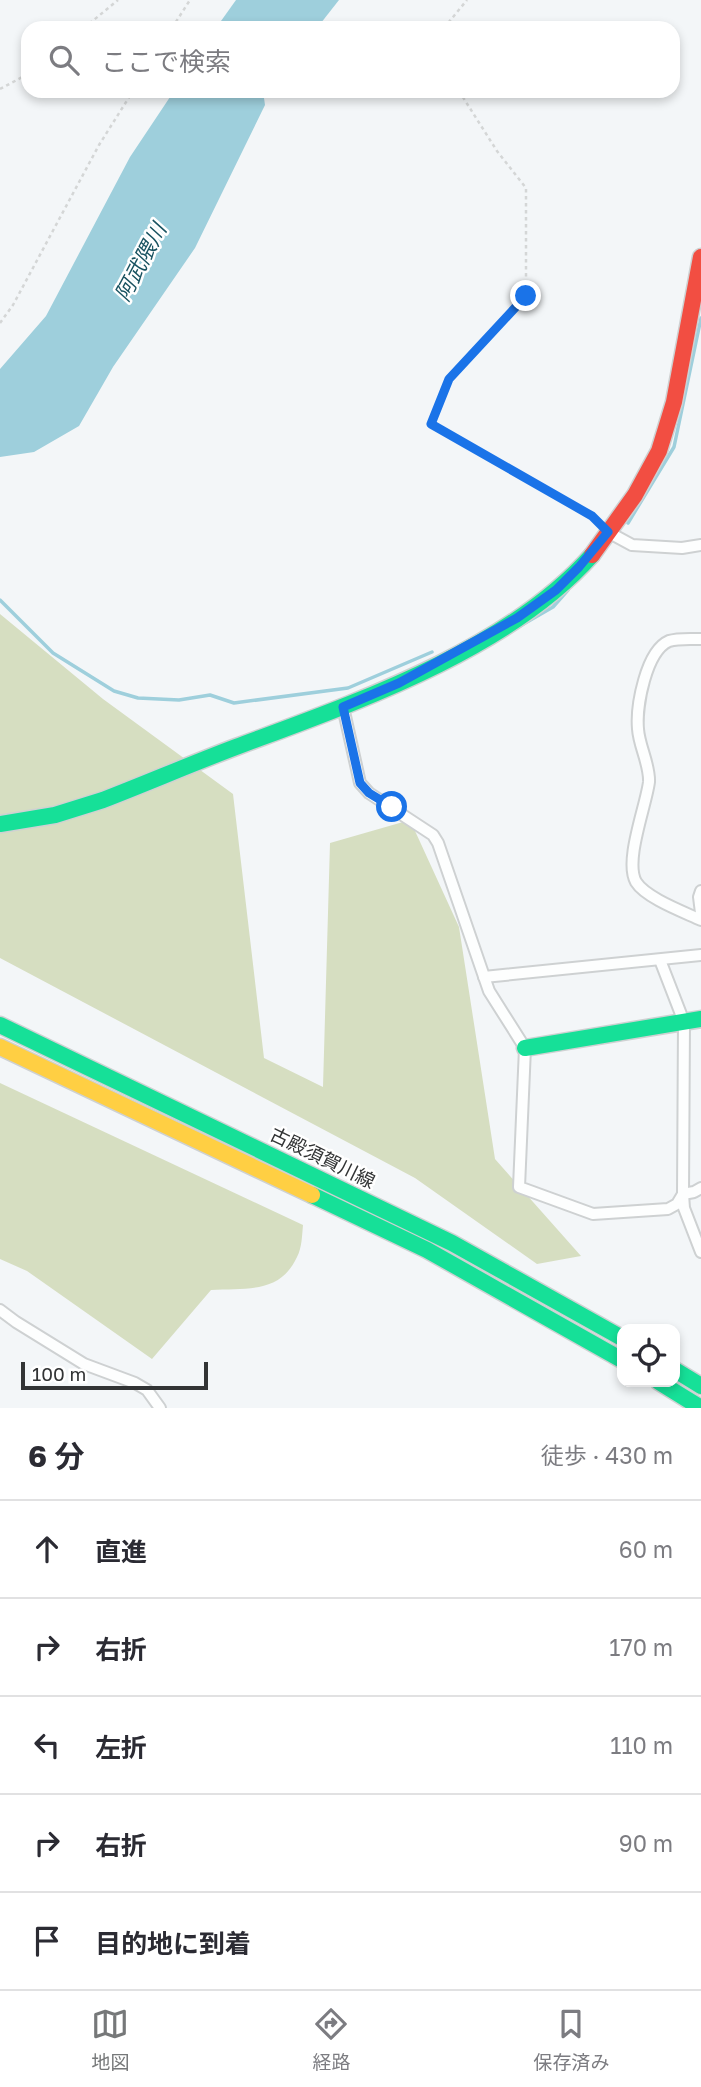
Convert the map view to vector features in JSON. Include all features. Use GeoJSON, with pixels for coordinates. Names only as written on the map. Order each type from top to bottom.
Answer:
{"type":"FeatureCollection","features":[{"type":"Feature","properties":{"kind":"main road"},"geometry":{"type":"LineString","coordinates":[[0,824],[61,814],[343,707],[399,683],[517,618],[556,590],[608,532],[644,480],[660,451],[674,405],[701,257]]}},
{"type":"Feature","properties":{"kind":"main road"},"geometry":{"type":"LineString","coordinates":[[526,1048],[701,1019]]}},
{"type":"Feature","properties":{"kind":"main road","name":"古殿須賀川線"},"geometry":{"type":"LineString","coordinates":[[0,1025],[452,1243],[617,1335]]}},
{"type":"Feature","properties":{"kind":"main road","name":"古殿須賀川線"},"geometry":{"type":"LineString","coordinates":[[0,1047],[427,1250],[617,1357]]}},
{"type":"Feature","properties":{"kind":"main road"},"geometry":{"type":"LineString","coordinates":[[680,1373],[701,1386]]}},
{"type":"Feature","properties":{"kind":"main road"},"geometry":{"type":"LineString","coordinates":[[667,1387],[701,1408]]}},
{"type":"Feature","properties":{"kind":"street"},"geometry":{"type":"LineString","coordinates":[[608,532],[632,545],[682,548],[701,545]]}},
{"type":"Feature","properties":{"kind":"street"},"geometry":{"type":"LineString","coordinates":[[701,639],[670,640],[656,651],[648,666],[638,715],[638,730],[649,779],[633,861],[636,882],[644,891],[701,920]]}},
{"type":"Feature","properties":{"kind":"street"},"geometry":{"type":"LineString","coordinates":[[343,707],[360,783],[369,793],[433,835],[489,991],[526,1048],[519,1186],[593,1214],[610,1215],[668,1209],[677,1204],[682,1194]]}},
{"type":"Feature","properties":{"kind":"street"},"geometry":{"type":"LineString","coordinates":[[701,891],[701,913]]}},
{"type":"Feature","properties":{"kind":"street"},"geometry":{"type":"LineString","coordinates":[[484,976],[701,956]]}},
{"type":"Feature","properties":{"kind":"street"},"geometry":{"type":"LineString","coordinates":[[660,960],[684,1022],[682,1194],[701,1252]]}},
{"type":"Feature","properties":{"kind":"street"},"geometry":{"type":"LineString","coordinates":[[682,1194],[701,1188]]}},
{"type":"Feature","properties":{"kind":"street"},"geometry":{"type":"LineString","coordinates":[[0,1310],[84,1364],[147,1390],[160,1408]]}},
{"type":"Feature","properties":{"kind":"path"},"geometry":{"type":"LineString","coordinates":[[92,21],[118,0]]}},
{"type":"Feature","properties":{"kind":"path"},"geometry":{"type":"LineString","coordinates":[[176,21],[190,0]]}},
{"type":"Feature","properties":{"kind":"path"},"geometry":{"type":"LineString","coordinates":[[450,21],[467,0]]}},
{"type":"Feature","properties":{"kind":"path"},"geometry":{"type":"LineString","coordinates":[[0,89],[21,78]]}},
{"type":"Feature","properties":{"kind":"path"},"geometry":{"type":"LineString","coordinates":[[0,323],[13,305],[100,145],[129,98]]}},
{"type":"Feature","properties":{"kind":"path"},"geometry":{"type":"LineString","coordinates":[[463,98],[497,151],[526,188],[526,296],[449,379],[431,424],[592,516],[608,532]]}},
{"type":"Feature","properties":{"kind":"green space"},"geometry":{"type":"Polygon","coordinates":[[[0,614],[103,699],[233,794],[264,1058],[323,1087],[330,843],[410,820],[459,927],[495,1159],[581,1256],[537,1264],[415,1178],[0,958],[0,614]]]}},
{"type":"Feature","properties":{"kind":"green space"},"geometry":{"type":"Polygon","coordinates":[[[0,1083],[303,1225],[300,1250],[290,1269],[272,1283],[261,1287],[211,1290],[152,1359],[27,1271],[0,1259],[0,1083]]]}},
{"type":"Feature","properties":{"kind":"water"},"geometry":{"type":"Polygon","coordinates":[[[236,0],[339,0],[322,21],[221,21],[236,0]]]}},
{"type":"Feature","properties":{"kind":"water","name":"阿武隈川"},"geometry":{"type":"Polygon","coordinates":[[[169,98],[264,98],[265,105],[195,248],[113,367],[79,426],[34,452],[0,457],[0,369],[46,316],[130,157],[169,98]]]}},
{"type":"Feature","properties":{"kind":"waterway"},"geometry":{"type":"LineString","coordinates":[[628,523],[674,447],[701,318]]}},
{"type":"Feature","properties":{"kind":"waterway"},"geometry":{"type":"LineString","coordinates":[[494,641],[553,607],[568,590]]}},
{"type":"Feature","properties":{"kind":"waterway"},"geometry":{"type":"LineString","coordinates":[[0,600],[53,653],[114,691],[138,698],[179,700],[210,695],[234,703],[348,688],[432,652]]}},
{"type":"Feature","properties":{"kind":"traffic: fast"},"geometry":{"type":"LineString","coordinates":[[0,824],[55,815],[103,800],[378,692],[473,646],[517,619],[557,589],[592,555]]}},
{"type":"Feature","properties":{"kind":"traffic: fast"},"geometry":{"type":"LineString","coordinates":[[525,1048],[701,1019]]}},
{"type":"Feature","properties":{"kind":"traffic: fast"},"geometry":{"type":"LineString","coordinates":[[0,1025],[452,1243],[617,1335]]}},
{"type":"Feature","properties":{"kind":"traffic: fast"},"geometry":{"type":"LineString","coordinates":[[312,1195],[427,1250],[617,1357]]}},
{"type":"Feature","properties":{"kind":"traffic: fast"},"geometry":{"type":"LineString","coordinates":[[680,1373],[701,1386]]}},
{"type":"Feature","properties":{"kind":"traffic: fast"},"geometry":{"type":"LineString","coordinates":[[667,1387],[701,1408]]}},
{"type":"Feature","properties":{"kind":"traffic: slow"},"geometry":{"type":"LineString","coordinates":[[0,1047],[312,1195]]}},
{"type":"Feature","properties":{"kind":"traffic: jam"},"geometry":{"type":"LineString","coordinates":[[592,555],[635,495],[659,451],[674,402],[701,257]]}},
{"type":"Feature","properties":{"kind":"route"},"geometry":{"type":"LineString","coordinates":[[392,807],[369,793],[360,783],[343,707],[399,683],[517,618],[556,590],[608,532],[592,516],[431,424],[449,379],[526,296]]}}]}
